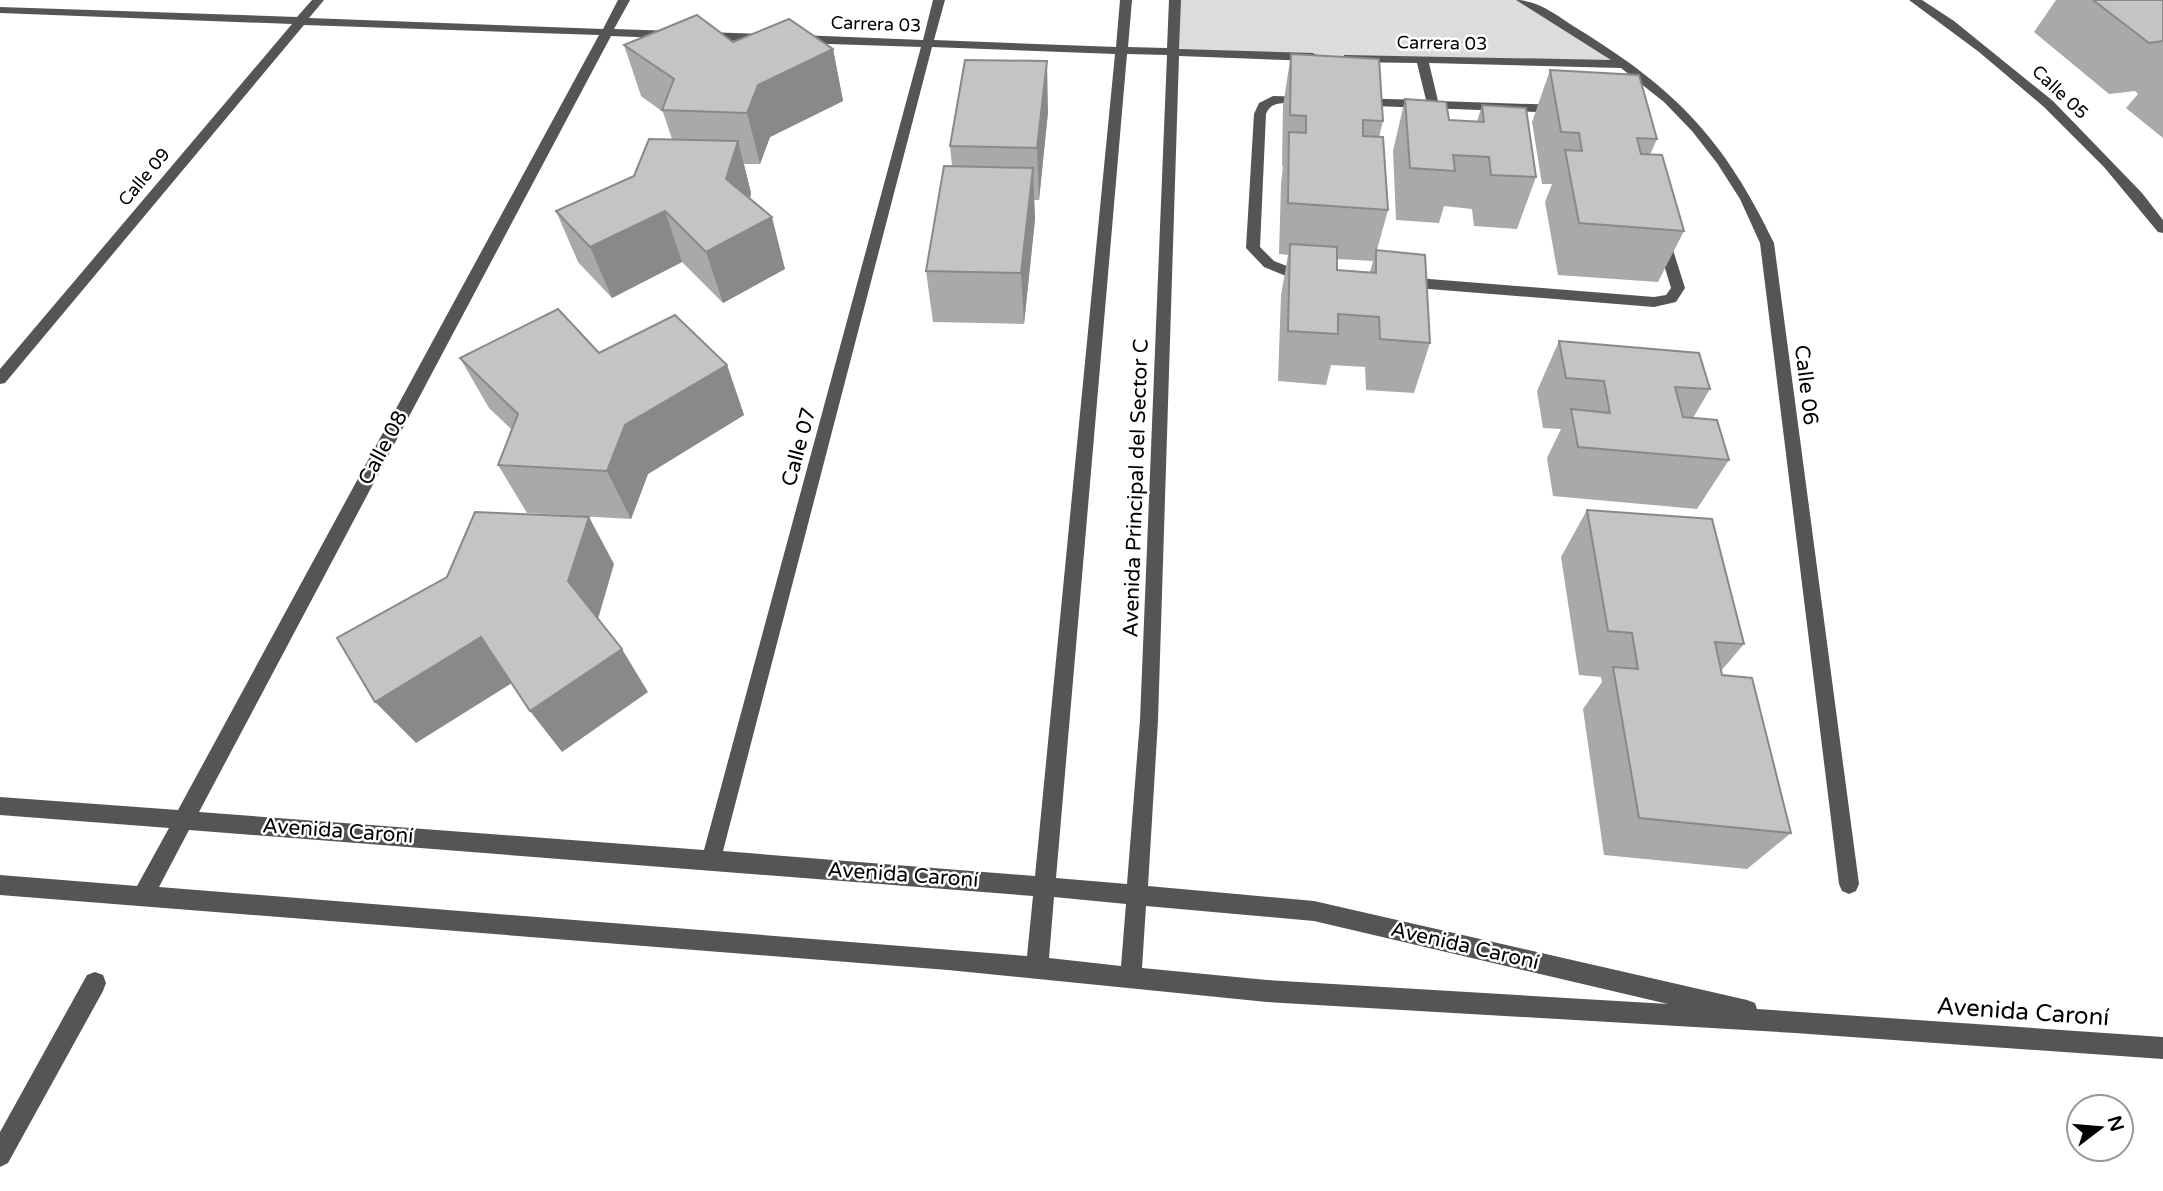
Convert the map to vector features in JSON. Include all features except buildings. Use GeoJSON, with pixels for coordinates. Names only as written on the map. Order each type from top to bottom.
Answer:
{"type":"FeatureCollection","features":[{"type":"Feature","properties":{"kind":"street","name":"Calle 09"},"geometry":{"type":"LineString","coordinates":[[0,379],[318,0]]}},
{"type":"Feature","properties":{"kind":"street","name":"Calle 08"},"geometry":{"type":"LineString","coordinates":[[143,896],[624,0]]}},
{"type":"Feature","properties":{"kind":"street","name":"Calle 07"},"geometry":{"type":"LineString","coordinates":[[711,860],[939,0]]}},
{"type":"Feature","properties":{"kind":"street"},"geometry":{"type":"LineString","coordinates":[[1037,968],[1126,0]]}},
{"type":"Feature","properties":{"kind":"street","name":"Avenida Principal del Sector C"},"geometry":{"type":"LineString","coordinates":[[1131,978],[1149,720],[1175,0]]}},
{"type":"Feature","properties":{"kind":"street","name":"Calle 06"},"geometry":{"type":"LineString","coordinates":[[1522,0],[1624,64],[1678,106],[1702,131],[1751,204],[1766,243],[1849,884]]}},
{"type":"Feature","properties":{"kind":"street","name":"Calle 05"},"geometry":{"type":"LineString","coordinates":[[1915,0],[1974,41],[2030,88],[2116,173],[2163,229]]}},
{"type":"Feature","properties":{"kind":"street"},"geometry":{"type":"LineString","coordinates":[[0,10],[774,38]]}},
{"type":"Feature","properties":{"kind":"street","name":"Carrera 03"},"geometry":{"type":"LineString","coordinates":[[788,38],[1122,52],[1325,57]]}},
{"type":"Feature","properties":{"kind":"street","name":"Carrera 03"},"geometry":{"type":"LineString","coordinates":[[1339,58],[1624,64]]}},
{"type":"Feature","properties":{"kind":"street"},"geometry":{"type":"LineString","coordinates":[[1422,60],[1433,104]]}},
{"type":"Feature","properties":{"kind":"street"},"geometry":{"type":"LineString","coordinates":[[1295,99],[1433,104],[1590,110],[1630,129],[1678,288],[1671,299],[1654,302],[1291,273],[1262,261],[1253,248],[1263,106],[1273,100],[1295,99]]}},
{"type":"Feature","properties":{"kind":"street","name":"Avenida Caroní"},"geometry":{"type":"LineString","coordinates":[[0,806],[711,860],[1314,911],[1795,1022]]}},
{"type":"Feature","properties":{"kind":"street","name":"Avenida Caroní"},"geometry":{"type":"LineString","coordinates":[[0,885],[1037,968],[1267,991],[1795,1022],[2163,1048]]}},
{"type":"Feature","properties":{"kind":"street"},"geometry":{"type":"LineString","coordinates":[[0,1155],[95,983]]}},
{"type":"Feature","properties":{"kind":"shaded area"},"geometry":{"type":"Polygon","coordinates":[[[1175,0],[1522,0],[1624,64],[1173,53],[1175,0]]]}}]}
